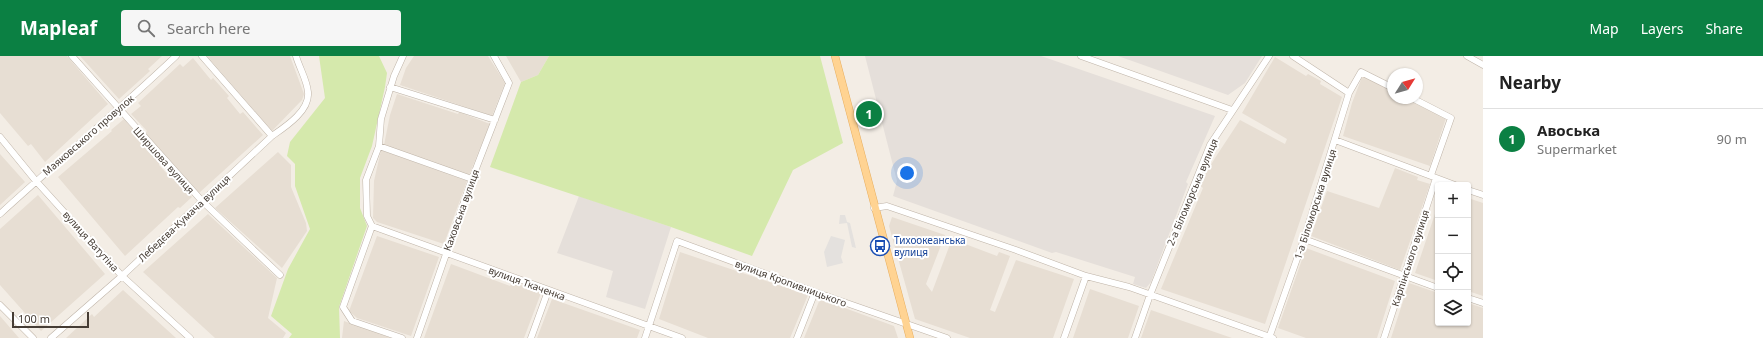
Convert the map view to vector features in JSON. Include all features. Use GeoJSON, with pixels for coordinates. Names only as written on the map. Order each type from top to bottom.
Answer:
{"type":"FeatureCollection","features":[{"type":"Feature","properties":{"kind":"main road"},"geometry":{"type":"LineString","coordinates":[[835,56],[874,208],[910,338]]}},
{"type":"Feature","properties":{"kind":"street","name":"Ширшова вулиця"},"geometry":{"type":"LineString","coordinates":[[72,56],[202,201],[280,275]]}},
{"type":"Feature","properties":{"kind":"street","name":"Маяковського провулок"},"geometry":{"type":"LineString","coordinates":[[0,214],[120,109],[176,56]]}},
{"type":"Feature","properties":{"kind":"street"},"geometry":{"type":"LineString","coordinates":[[202,56],[272,136]]}},
{"type":"Feature","properties":{"kind":"street","name":"Лебедєва-Кумача вулиця"},"geometry":{"type":"LineString","coordinates":[[51,338],[122,276],[272,136],[289,124],[303,108],[307,101],[308,92],[296,56]]}},
{"type":"Feature","properties":{"kind":"street"},"geometry":{"type":"LineString","coordinates":[[402,338],[352,321],[342,307],[372,226],[367,216],[365,195],[366,180],[379,146],[382,119],[390,87],[403,56]]}},
{"type":"Feature","properties":{"kind":"street","name":"Каховська вулиця"},"geometry":{"type":"LineString","coordinates":[[417,338],[472,178],[509,83],[494,56]]}},
{"type":"Feature","properties":{"kind":"street"},"geometry":{"type":"LineString","coordinates":[[1081,56],[1232,110]]}},
{"type":"Feature","properties":{"kind":"street","name":"2-а Біломорська вулиця"},"geometry":{"type":"LineString","coordinates":[[1135,338],[1150,295],[1210,145],[1269,56]]}},
{"type":"Feature","properties":{"kind":"street"},"geometry":{"type":"LineString","coordinates":[[1294,56],[1349,93]]}},
{"type":"Feature","properties":{"kind":"street"},"geometry":{"type":"LineString","coordinates":[[1468,56],[1483,65]]}},
{"type":"Feature","properties":{"kind":"street","name":"1-а Біломорська вулиця"},"geometry":{"type":"LineString","coordinates":[[1271,338],[1336,140],[1349,93],[1361,72],[1387,85]]}},
{"type":"Feature","properties":{"kind":"street"},"geometry":{"type":"LineString","coordinates":[[390,87],[494,120]]}},
{"type":"Feature","properties":{"kind":"street","name":"Карпінського вулиця"},"geometry":{"type":"LineString","coordinates":[[1384,338],[1404,277],[1451,118],[1423,104]]}},
{"type":"Feature","properties":{"kind":"street","name":"вулиця Ватутіна"},"geometry":{"type":"LineString","coordinates":[[0,137],[36,181],[122,276],[190,338]]}},
{"type":"Feature","properties":{"kind":"street"},"geometry":{"type":"LineString","coordinates":[[1336,140],[1447,182]]}},
{"type":"Feature","properties":{"kind":"street"},"geometry":{"type":"LineString","coordinates":[[379,146],[472,178]]}},
{"type":"Feature","properties":{"kind":"street"},"geometry":{"type":"LineString","coordinates":[[1471,191],[1483,196]]}},
{"type":"Feature","properties":{"kind":"street"},"geometry":{"type":"LineString","coordinates":[[874,208],[887,206],[1016,250],[1086,276],[1150,295],[1271,338]]}},
{"type":"Feature","properties":{"kind":"street","name":"вулиця Ткаченка"},"geometry":{"type":"LineString","coordinates":[[372,226],[548,291],[649,325],[682,338]]}},
{"type":"Feature","properties":{"kind":"street"},"geometry":{"type":"LineString","coordinates":[[1304,239],[1404,277],[1435,287]]}},
{"type":"Feature","properties":{"kind":"street","name":"вулиця Кропивницького"},"geometry":{"type":"LineString","coordinates":[[649,325],[677,241],[814,292],[947,338]]}},
{"type":"Feature","properties":{"kind":"street"},"geometry":{"type":"LineString","coordinates":[[1064,338],[1086,276]]}},
{"type":"Feature","properties":{"kind":"street"},"geometry":{"type":"LineString","coordinates":[[531,338],[548,291]]}},
{"type":"Feature","properties":{"kind":"street"},"geometry":{"type":"LineString","coordinates":[[797,338],[814,292]]}},
{"type":"Feature","properties":{"kind":"street"},"geometry":{"type":"LineString","coordinates":[[1471,299],[1483,303]]}},
{"type":"Feature","properties":{"kind":"street"},"geometry":{"type":"LineString","coordinates":[[0,305],[33,338]]}},
{"type":"Feature","properties":{"kind":"street"},"geometry":{"type":"LineString","coordinates":[[645,338],[649,325]]}},
{"type":"Feature","properties":{"kind":"shaded area"},"geometry":{"type":"Polygon","coordinates":[[[0,56],[67,56],[108,104],[45,162],[31,144],[28,146],[0,113],[0,56]]]}},
{"type":"Feature","properties":{"kind":"shaded area"},"geometry":{"type":"Polygon","coordinates":[[[80,56],[162,56],[148,69],[150,71],[119,99],[80,56]]]}},
{"type":"Feature","properties":{"kind":"shaded area"},"geometry":{"type":"Polygon","coordinates":[[[207,56],[290,56],[304,94],[302,100],[272,131],[207,56]]]}},
{"type":"Feature","properties":{"kind":"shaded area"},"geometry":{"type":"Polygon","coordinates":[[[414,56],[488,56],[505,83],[492,116],[400,85],[406,68],[414,56]]]}},
{"type":"Feature","properties":{"kind":"shaded area"},"geometry":{"type":"Polygon","coordinates":[[[506,56],[549,56],[538,75],[521,82],[506,56]]]}},
{"type":"Feature","properties":{"kind":"shaded area"},"geometry":{"type":"Polygon","coordinates":[[[865,56],[1041,56],[1215,116],[1186,182],[1188,184],[1151,282],[1146,288],[1133,284],[1135,277],[1056,252],[1052,253],[893,196],[897,181],[865,56]]]}},
{"type":"Feature","properties":{"kind":"shaded area"},"geometry":{"type":"Polygon","coordinates":[[[1118,56],[1262,56],[1245,83],[1228,95],[1118,56]]]}},
{"type":"Feature","properties":{"kind":"shaded area"},"geometry":{"type":"Polygon","coordinates":[[[1275,57],[1306,76],[1308,74],[1321,81],[1320,84],[1342,97],[1265,324],[1161,289],[1203,188],[1199,185],[1240,120],[1285,144],[1287,139],[1242,113],[1275,57]]]}},
{"type":"Feature","properties":{"kind":"shaded area"},"geometry":{"type":"Polygon","coordinates":[[[193,58],[211,80],[213,78],[229,96],[227,98],[240,114],[243,112],[263,135],[199,193],[145,133],[147,131],[131,114],[141,106],[138,103],[180,64],[183,67],[193,58]]]}},
{"type":"Feature","properties":{"kind":"shaded area"},"geometry":{"type":"Polygon","coordinates":[[[1364,75],[1387,88],[1387,104],[1419,104],[1446,118],[1430,166],[1343,136],[1352,103],[1364,75]]]}},
{"type":"Feature","properties":{"kind":"shaded area"},"geometry":{"type":"Polygon","coordinates":[[[397,94],[458,114],[459,112],[490,124],[469,175],[384,145],[390,115],[397,94]]]}},
{"type":"Feature","properties":{"kind":"shaded area"},"geometry":{"type":"Polygon","coordinates":[[[124,119],[141,139],[141,142],[159,162],[159,165],[169,176],[172,173],[192,197],[180,208],[178,207],[125,256],[58,177],[124,119]]]}},
{"type":"Feature","properties":{"kind":"shaded area"},"geometry":{"type":"Polygon","coordinates":[[[381,150],[467,181],[444,244],[377,222],[373,218],[374,181],[381,150]]]}},
{"type":"Feature","properties":{"kind":"shaded area"},"geometry":{"type":"Polygon","coordinates":[[[278,152],[291,165],[291,187],[306,223],[307,231],[282,268],[215,208],[278,152]]]}},
{"type":"Feature","properties":{"kind":"shaded area"},"geometry":{"type":"Polygon","coordinates":[[[0,154],[25,182],[0,205],[0,154]]]}},
{"type":"Feature","properties":{"kind":"shaded area"},"geometry":{"type":"Polygon","coordinates":[[[1395,168],[1418,177],[1417,180],[1430,184],[1400,270],[1311,236],[1327,191],[1379,208],[1395,168]]]}},
{"type":"Feature","properties":{"kind":"shaded area"},"geometry":{"type":"Polygon","coordinates":[[[38,195],[105,274],[41,331],[0,285],[0,229],[38,195]]]}},
{"type":"Feature","properties":{"kind":"shaded area"},"geometry":{"type":"Polygon","coordinates":[[[579,196],[671,227],[645,309],[606,297],[613,271],[557,253],[579,196]]]}},
{"type":"Feature","properties":{"kind":"shaded area"},"geometry":{"type":"Polygon","coordinates":[[[1471,199],[1483,203],[1483,296],[1471,292],[1471,199]]]}},
{"type":"Feature","properties":{"kind":"shaded area"},"geometry":{"type":"Polygon","coordinates":[[[208,214],[277,278],[268,318],[286,333],[283,338],[215,338],[143,272],[208,214]]]}},
{"type":"Feature","properties":{"kind":"shaded area"},"geometry":{"type":"Polygon","coordinates":[[[1435,214],[1435,280],[1415,273],[1435,214]]]}},
{"type":"Feature","properties":{"kind":"shaded area"},"geometry":{"type":"Polygon","coordinates":[[[840,215],[845,215],[847,222],[850,223],[856,248],[852,247],[847,223],[839,224],[840,215]]]}},
{"type":"Feature","properties":{"kind":"shaded area"},"geometry":{"type":"Polygon","coordinates":[[[892,217],[945,235],[926,284],[932,292],[952,239],[997,256],[999,252],[1010,256],[990,310],[995,312],[1016,260],[1074,279],[1053,338],[970,338],[915,319],[889,226],[892,217]]]}},
{"type":"Feature","properties":{"kind":"shaded area"},"geometry":{"type":"Polygon","coordinates":[[[377,236],[439,257],[411,336],[357,318],[349,311],[377,236]]]}},
{"type":"Feature","properties":{"kind":"shaded area"},"geometry":{"type":"Polygon","coordinates":[[[831,236],[845,240],[841,257],[843,263],[827,267],[824,252],[831,236]]]}},
{"type":"Feature","properties":{"kind":"shaded area"},"geometry":{"type":"Polygon","coordinates":[[[1306,248],[1395,281],[1377,338],[1306,338],[1278,328],[1306,248]]]}},
{"type":"Feature","properties":{"kind":"shaded area"},"geometry":{"type":"Polygon","coordinates":[[[680,252],[808,295],[790,338],[708,338],[659,319],[680,252]]]}},
{"type":"Feature","properties":{"kind":"shaded area"},"geometry":{"type":"Polygon","coordinates":[[[451,264],[510,286],[513,282],[541,293],[524,338],[424,338],[451,264]]]}},
{"type":"Feature","properties":{"kind":"shaded area"},"geometry":{"type":"Polygon","coordinates":[[[1409,283],[1435,292],[1435,326],[1471,326],[1471,304],[1483,308],[1483,338],[1391,338],[1409,283]]]}},
{"type":"Feature","properties":{"kind":"shaded area"},"geometry":{"type":"Polygon","coordinates":[[[1090,289],[1139,306],[1128,338],[1073,338],[1090,289]]]}},
{"type":"Feature","properties":{"kind":"shaded area"},"geometry":{"type":"Polygon","coordinates":[[[123,290],[176,338],[66,338],[92,314],[94,317],[123,290]]]}},
{"type":"Feature","properties":{"kind":"shaded area"},"geometry":{"type":"Polygon","coordinates":[[[552,299],[640,330],[637,338],[537,338],[552,299]]]}},
{"type":"Feature","properties":{"kind":"shaded area"},"geometry":{"type":"Polygon","coordinates":[[[820,299],[894,326],[898,338],[804,338],[820,299]]]}},
{"type":"Feature","properties":{"kind":"shaded area"},"geometry":{"type":"Polygon","coordinates":[[[1151,310],[1232,338],[1141,338],[1151,310]]]}},
{"type":"Feature","properties":{"kind":"shaded area"},"geometry":{"type":"Polygon","coordinates":[[[0,316],[19,338],[0,338],[0,316]]]}},
{"type":"Feature","properties":{"kind":"shaded area"},"geometry":{"type":"Polygon","coordinates":[[[344,321],[391,338],[342,338],[344,321]]]}},
{"type":"Feature","properties":{"kind":"green space"},"geometry":{"type":"Polygon","coordinates":[[[319,56],[379,56],[387,73],[372,146],[360,178],[360,208],[367,226],[339,307],[340,338],[289,338],[292,334],[271,316],[288,269],[310,229],[295,186],[295,164],[287,156],[290,142],[325,98],[319,56]]]}},
{"type":"Feature","properties":{"kind":"green space"},"geometry":{"type":"Polygon","coordinates":[[[549,56],[820,56],[843,143],[793,170],[752,256],[671,227],[490,167],[521,82],[538,75],[549,56]]]}},
{"type":"Feature","properties":{"kind":"place","name":"Авоська"},"geometry":{"type":"Point","coordinates":[869,114]}},
{"type":"Feature","properties":{"kind":"place","name":"Тихоокеанська вулиця"},"geometry":{"type":"Point","coordinates":[880,246]}}]}
